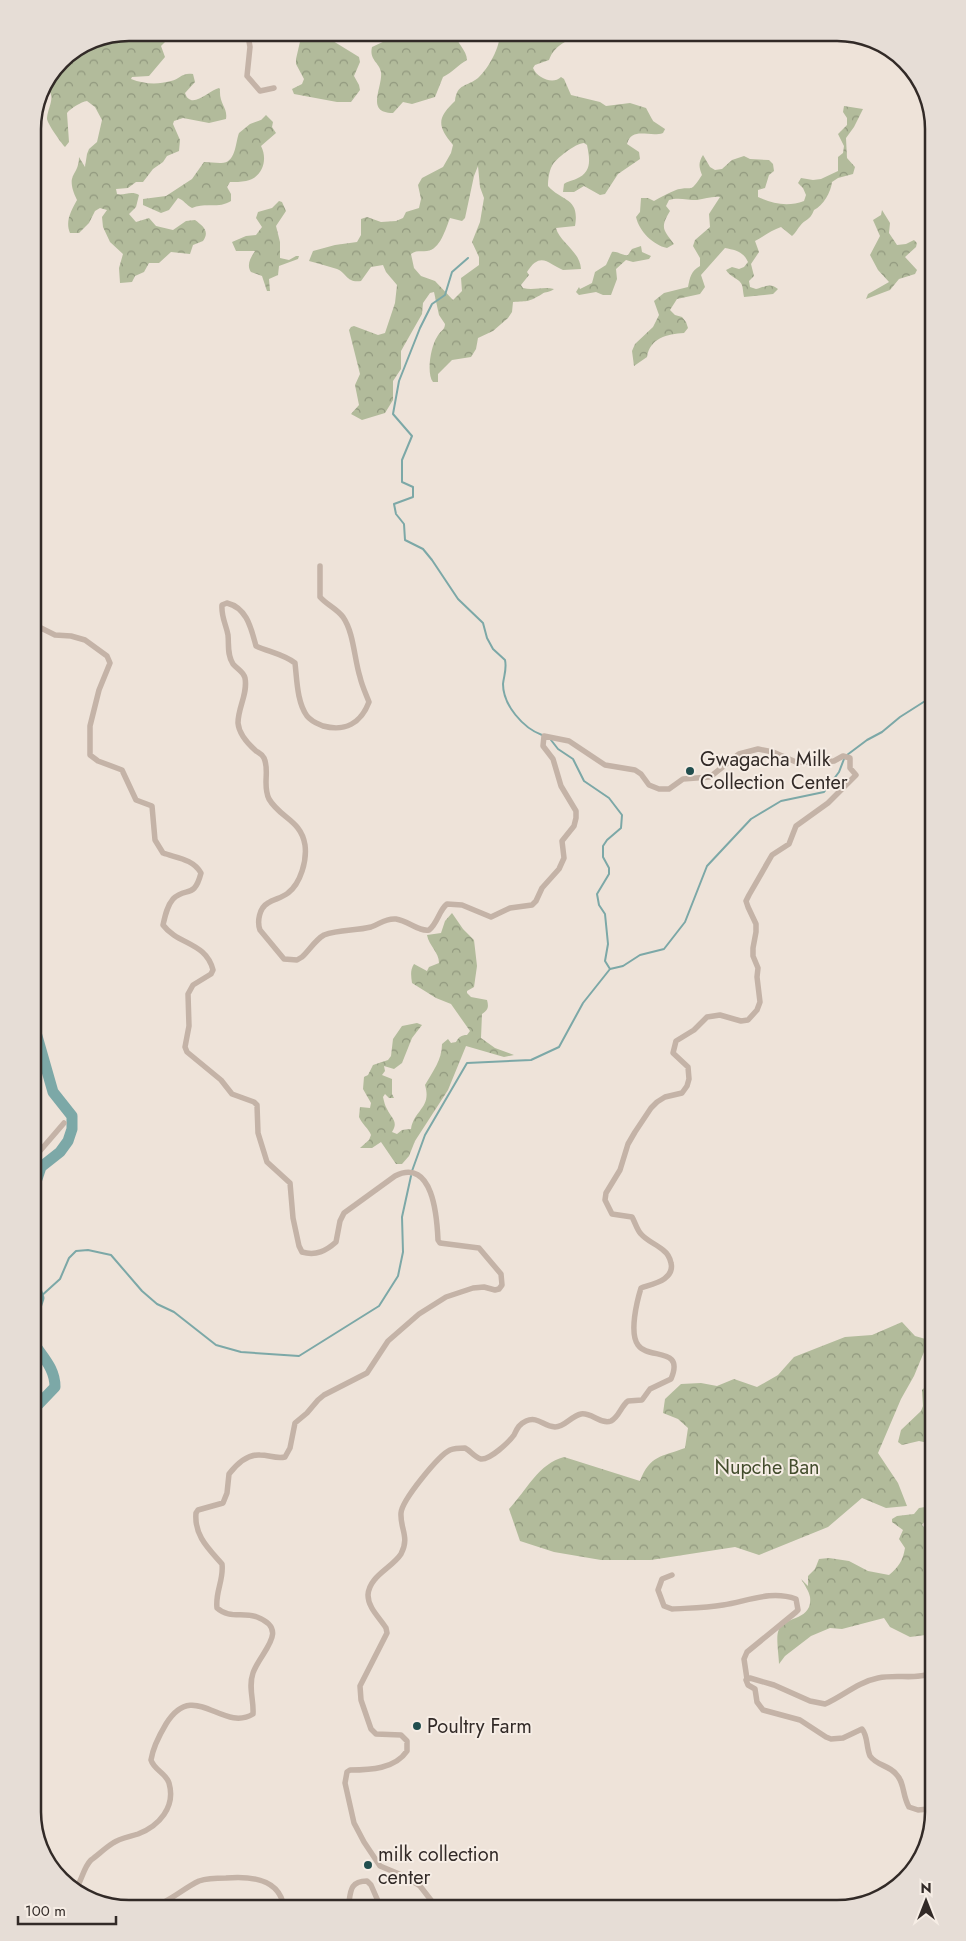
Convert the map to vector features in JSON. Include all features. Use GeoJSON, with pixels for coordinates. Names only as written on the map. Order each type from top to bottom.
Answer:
{"type":"FeatureCollection","features":[{"type":"Feature","properties":{"kind":"street"},"geometry":{"type":"LineString","coordinates":[[249,41],[247,76],[260,91],[274,88]]}},
{"type":"Feature","properties":{"kind":"street"},"geometry":{"type":"LineString","coordinates":[[320,566],[320,597],[336,608],[345,620],[360,677],[369,702],[365,714],[350,726],[333,729],[313,723],[302,706],[295,663],[287,657],[256,646],[250,622],[234,605],[227,603],[222,605],[221,613],[228,634],[228,648],[231,659],[242,672],[245,680],[245,692],[238,715],[241,735],[264,758],[266,765],[265,791],[270,800],[282,815],[297,825],[303,836],[305,847],[302,871],[290,892],[274,901],[268,902],[259,917],[258,925],[260,930],[284,959],[297,960],[302,957],[322,936],[366,928],[385,920],[399,920],[412,924],[421,930],[429,930],[436,924],[442,909],[447,904],[462,905],[491,918],[510,908],[532,905],[542,888],[559,869],[564,858],[562,841],[570,832],[576,818],[576,810],[562,786],[553,759],[543,746],[544,736],[569,741],[605,765],[635,770],[641,774],[649,785],[658,789],[669,789],[683,779],[710,777],[738,754],[758,750],[773,752],[796,762],[829,762],[840,757],[848,757],[850,758],[850,768],[856,775],[828,803],[796,826],[789,844],[772,855],[748,895],[746,901],[756,924],[753,956],[758,968],[757,977],[760,1002],[758,1010],[748,1020],[741,1021],[720,1015],[707,1017],[694,1030],[676,1041],[673,1053],[688,1067],[690,1079],[688,1086],[682,1093],[666,1097],[650,1108],[628,1144],[620,1170],[606,1193],[605,1200],[612,1214],[632,1217],[637,1224],[639,1233],[664,1251],[671,1262],[672,1268],[669,1275],[658,1282],[641,1288],[634,1332],[638,1346],[643,1350],[671,1359],[674,1364],[674,1372],[671,1379],[650,1389],[642,1400],[628,1401],[612,1420],[607,1422],[586,1414],[580,1414],[558,1427],[549,1426],[533,1419],[522,1423],[509,1440],[486,1459],[476,1457],[466,1448],[450,1450],[420,1480],[403,1503],[401,1516],[406,1536],[405,1544],[396,1560],[377,1577],[368,1594],[370,1603],[386,1628],[386,1633],[362,1678],[359,1694],[371,1728],[376,1734],[401,1735],[406,1741],[407,1751],[398,1760],[383,1767],[350,1770],[347,1772],[345,1783],[356,1828],[380,1866],[388,1871],[404,1876],[420,1886],[431,1900]]}},
{"type":"Feature","properties":{"kind":"street"},"geometry":{"type":"LineString","coordinates":[[41,628],[55,635],[71,636],[85,640],[107,656],[110,663],[109,670],[99,690],[90,726],[90,756],[122,770],[136,800],[152,806],[155,840],[163,853],[191,862],[197,866],[201,873],[196,887],[174,898],[165,914],[163,925],[174,935],[204,952],[213,970],[211,974],[193,985],[188,994],[189,1026],[185,1047],[187,1052],[221,1080],[232,1094],[254,1102],[257,1105],[258,1133],[267,1162],[290,1183],[293,1218],[302,1252],[326,1251],[336,1242],[340,1221],[344,1213],[400,1173],[412,1173],[419,1174],[428,1188],[437,1214],[438,1240],[440,1243],[479,1248],[496,1267],[503,1279],[499,1289],[472,1288],[446,1297],[420,1314],[388,1341],[367,1373],[324,1395],[307,1414],[295,1423],[290,1448],[285,1457],[278,1458],[259,1454],[245,1458],[229,1474],[227,1493],[222,1503],[198,1510],[196,1513],[197,1527],[201,1538],[211,1553],[222,1564],[221,1581],[216,1601],[217,1608],[227,1614],[256,1617],[273,1629],[274,1633],[270,1642],[253,1672],[250,1690],[253,1714],[245,1719],[234,1718],[200,1705],[180,1707],[174,1712],[163,1730],[151,1760],[152,1765],[166,1776],[169,1782],[171,1793],[166,1814],[159,1822],[149,1828],[113,1843],[89,1862],[80,1884]]}},
{"type":"Feature","properties":{"kind":"street"},"geometry":{"type":"LineString","coordinates":[[41,1150],[64,1123]]}},
{"type":"Feature","properties":{"kind":"street"},"geometry":{"type":"LineString","coordinates":[[672,1575],[662,1579],[658,1585],[664,1606],[672,1609],[724,1605],[769,1595],[784,1595],[796,1599],[798,1610],[747,1652],[744,1659],[748,1685],[755,1689],[757,1702],[763,1710],[800,1720],[826,1738],[843,1738],[862,1729],[869,1753],[873,1759],[880,1766],[893,1770],[900,1779],[903,1795],[909,1807],[918,1810],[925,1809]]}},
{"type":"Feature","properties":{"kind":"street"},"geometry":{"type":"LineString","coordinates":[[747,1679],[750,1678],[769,1684],[810,1701],[825,1704],[851,1688],[877,1678],[914,1678],[925,1675]]}},
{"type":"Feature","properties":{"kind":"street"},"geometry":{"type":"LineString","coordinates":[[167,1900],[203,1880],[252,1877],[274,1888],[282,1900]]}},
{"type":"Feature","properties":{"kind":"street"},"geometry":{"type":"LineString","coordinates":[[349,1900],[352,1886],[356,1882],[367,1881],[371,1885],[378,1900]]}},
{"type":"Feature","properties":{"kind":"green space"},"geometry":{"type":"Polygon","coordinates":[[[124,41],[165,42],[161,46],[165,57],[149,76],[132,77],[131,79],[146,83],[161,83],[174,80],[186,74],[193,74],[195,82],[185,93],[191,100],[196,100],[220,89],[221,99],[226,111],[226,119],[209,123],[183,118],[174,121],[173,124],[180,140],[179,151],[167,156],[143,182],[136,182],[128,188],[116,189],[117,194],[133,193],[139,195],[136,207],[129,214],[136,222],[149,218],[156,226],[173,230],[186,221],[195,220],[203,227],[206,232],[205,237],[203,241],[193,245],[190,254],[171,252],[159,263],[149,263],[144,272],[135,276],[132,282],[120,283],[119,268],[123,254],[110,242],[103,227],[102,217],[107,210],[100,208],[95,211],[89,223],[79,233],[70,233],[68,220],[77,200],[72,185],[73,176],[79,157],[85,167],[89,149],[97,142],[102,120],[95,107],[87,101],[74,107],[67,113],[69,142],[65,147],[47,120],[53,85],[71,63],[91,50],[124,41]]]}},
{"type":"Feature","properties":{"kind":"green space"},"geometry":{"type":"Polygon","coordinates":[[[300,41],[333,41],[359,57],[360,62],[354,76],[360,90],[351,102],[337,102],[294,94],[292,89],[302,84],[304,79],[296,64],[300,41]]]}},
{"type":"Feature","properties":{"kind":"green space"},"geometry":{"type":"Polygon","coordinates":[[[385,41],[458,41],[467,56],[467,60],[443,77],[435,97],[412,104],[403,102],[393,113],[385,112],[377,104],[381,72],[373,58],[372,47],[385,41]]]}},
{"type":"Feature","properties":{"kind":"green space"},"geometry":{"type":"Polygon","coordinates":[[[499,41],[567,41],[555,50],[549,60],[535,65],[533,68],[538,75],[550,80],[561,77],[564,79],[571,95],[600,102],[606,106],[630,103],[646,108],[653,121],[665,129],[663,133],[637,134],[629,139],[627,144],[639,152],[640,159],[618,174],[605,194],[600,195],[584,186],[574,192],[563,192],[564,184],[585,173],[589,165],[587,145],[584,143],[580,144],[557,159],[550,170],[548,186],[569,201],[575,210],[576,217],[575,226],[556,228],[561,238],[574,252],[581,269],[563,270],[541,260],[532,265],[527,272],[529,275],[521,285],[523,288],[554,289],[531,300],[513,302],[512,312],[508,318],[493,331],[478,338],[476,349],[471,357],[452,360],[438,374],[438,382],[433,382],[431,378],[430,360],[435,341],[445,324],[439,315],[434,292],[430,293],[423,303],[422,314],[401,351],[401,369],[393,381],[393,400],[385,413],[362,420],[351,414],[359,405],[355,385],[360,374],[349,330],[354,326],[378,335],[385,333],[395,303],[397,285],[386,272],[383,265],[371,267],[361,281],[352,281],[337,269],[309,261],[313,251],[357,242],[361,235],[361,219],[367,217],[381,222],[396,221],[403,218],[406,212],[419,208],[421,199],[418,185],[422,178],[443,167],[451,153],[453,145],[444,133],[441,122],[442,117],[455,101],[460,88],[478,78],[486,69],[499,41]],[[478,166],[465,218],[462,221],[450,218],[442,238],[432,250],[411,254],[414,268],[421,276],[435,281],[453,300],[462,291],[461,278],[479,265],[479,257],[472,242],[480,222],[484,198],[480,187],[478,166]]]}},
{"type":"Feature","properties":{"kind":"green space"},"geometry":{"type":"Polygon","coordinates":[[[844,106],[863,109],[846,138],[847,158],[855,167],[853,174],[838,178],[832,182],[823,202],[814,210],[795,234],[792,236],[781,227],[755,241],[759,252],[751,264],[754,276],[749,281],[750,287],[756,289],[770,285],[778,289],[773,294],[744,297],[741,283],[726,270],[732,267],[739,269],[748,262],[741,253],[725,248],[701,275],[705,287],[700,294],[677,299],[670,310],[675,315],[682,317],[688,328],[684,333],[671,334],[660,338],[652,345],[647,357],[634,366],[632,351],[635,344],[653,327],[659,315],[654,301],[664,293],[688,287],[691,275],[700,266],[700,258],[693,246],[695,240],[710,227],[709,214],[720,197],[697,200],[669,200],[666,206],[670,211],[664,228],[674,244],[667,248],[652,241],[640,227],[636,217],[640,212],[641,198],[648,198],[654,201],[676,190],[693,187],[702,175],[700,160],[703,155],[710,167],[715,170],[722,169],[732,160],[744,156],[750,159],[769,160],[773,164],[774,171],[769,175],[765,188],[758,190],[758,197],[781,204],[804,201],[806,195],[798,183],[801,178],[821,179],[838,171],[838,157],[843,153],[844,146],[838,134],[847,125],[847,118],[843,112],[844,106]]]}},
{"type":"Feature","properties":{"kind":"green space"},"geometry":{"type":"Polygon","coordinates":[[[266,115],[273,122],[272,127],[276,133],[261,146],[264,162],[260,172],[252,179],[230,182],[227,187],[231,194],[231,201],[222,205],[202,205],[192,208],[178,198],[169,210],[161,213],[143,205],[143,199],[166,196],[192,179],[204,162],[220,163],[229,160],[234,152],[239,133],[266,115]]]}},
{"type":"Feature","properties":{"kind":"green space"},"geometry":{"type":"Polygon","coordinates":[[[279,201],[282,202],[286,211],[276,226],[280,242],[280,258],[289,260],[299,256],[298,259],[279,266],[278,275],[269,279],[270,291],[267,291],[262,276],[251,272],[249,267],[255,251],[236,251],[232,242],[246,236],[256,235],[262,227],[256,218],[258,212],[272,208],[279,201]]]}},
{"type":"Feature","properties":{"kind":"green space"},"geometry":{"type":"Polygon","coordinates":[[[882,210],[890,223],[889,233],[897,245],[906,244],[914,240],[917,243],[916,247],[905,257],[917,270],[915,274],[899,279],[890,290],[866,299],[868,294],[889,282],[878,270],[870,255],[880,236],[873,220],[881,215],[882,210]]]}},
{"type":"Feature","properties":{"kind":"green space"},"geometry":{"type":"Polygon","coordinates":[[[641,246],[642,252],[651,256],[649,259],[633,262],[626,260],[616,269],[617,279],[611,295],[603,295],[596,292],[579,295],[576,292],[579,287],[580,289],[592,283],[595,272],[606,265],[612,252],[628,255],[632,249],[641,246]]]}},
{"type":"Feature","properties":{"kind":"green space"},"geometry":{"type":"Polygon","coordinates":[[[452,913],[463,929],[474,940],[477,966],[474,987],[467,991],[467,993],[471,997],[487,1000],[486,1011],[482,1014],[481,1038],[495,1048],[514,1055],[504,1057],[466,1046],[448,1090],[415,1141],[409,1156],[402,1164],[396,1164],[381,1142],[372,1148],[360,1148],[369,1140],[371,1135],[359,1117],[360,1107],[370,1108],[371,1103],[363,1089],[364,1077],[368,1075],[373,1065],[388,1060],[391,1056],[393,1039],[402,1026],[417,1023],[422,1025],[412,1038],[402,1063],[394,1069],[384,1066],[385,1071],[382,1075],[392,1079],[392,1094],[394,1098],[389,1098],[385,1094],[383,1097],[386,1108],[395,1122],[392,1132],[397,1134],[402,1130],[411,1129],[415,1117],[426,1099],[425,1085],[439,1060],[442,1044],[448,1039],[451,1043],[456,1042],[470,1031],[451,1004],[436,998],[412,983],[411,971],[414,964],[427,971],[429,967],[439,963],[439,959],[427,935],[441,933],[445,921],[452,913]]]}},
{"type":"Feature","properties":{"kind":"green space","name":"Nupche Ban"},"geometry":{"type":"Polygon","coordinates":[[[902,1322],[915,1336],[925,1339],[925,1350],[878,1453],[898,1483],[907,1506],[886,1508],[862,1498],[828,1527],[759,1555],[735,1547],[651,1560],[601,1560],[554,1552],[520,1541],[509,1509],[540,1471],[555,1460],[564,1457],[640,1481],[648,1466],[657,1458],[685,1448],[688,1428],[678,1419],[663,1413],[665,1399],[681,1384],[701,1383],[717,1386],[734,1379],[757,1387],[778,1375],[794,1357],[845,1337],[872,1335],[902,1322]]]}},
{"type":"Feature","properties":{"kind":"green space"},"geometry":{"type":"Polygon","coordinates":[[[925,1387],[925,1442],[919,1441],[902,1445],[898,1442],[901,1430],[921,1411],[923,1406],[922,1390],[925,1387]]]}},
{"type":"Feature","properties":{"kind":"green space"},"geometry":{"type":"Polygon","coordinates":[[[925,1507],[925,1521],[922,1525],[925,1528],[925,1635],[910,1637],[890,1627],[884,1618],[842,1629],[830,1628],[811,1636],[785,1656],[779,1664],[778,1632],[786,1623],[803,1615],[810,1605],[808,1590],[801,1579],[808,1586],[808,1576],[815,1569],[819,1559],[829,1558],[849,1561],[868,1571],[889,1575],[900,1563],[905,1548],[899,1539],[903,1530],[892,1522],[892,1519],[897,1516],[914,1514],[919,1508],[925,1507]]]}},
{"type":"Feature","properties":{"kind":"waterway"},"geometry":{"type":"LineString","coordinates":[[468,258],[452,272],[445,295],[432,304],[420,328],[399,381],[393,414],[412,436],[402,460],[402,482],[413,487],[413,497],[394,504],[396,514],[404,524],[405,540],[423,549],[458,599],[483,623],[487,638],[493,649],[505,660],[506,669],[503,684],[506,700],[510,708],[528,727],[542,735]]}},
{"type":"Feature","properties":{"kind":"waterway"},"geometry":{"type":"LineString","coordinates":[[847,755],[925,701]]}},
{"type":"Feature","properties":{"kind":"waterway"},"geometry":{"type":"LineString","coordinates":[[551,740],[558,749],[573,759],[584,781],[609,798],[622,815],[621,828],[603,846],[603,857],[609,868],[609,874],[597,894],[599,905],[605,914],[608,944],[605,961],[610,969]]}},
{"type":"Feature","properties":{"kind":"waterway"},"geometry":{"type":"LineString","coordinates":[[412,1171],[425,1135],[467,1063],[531,1060],[559,1047],[583,1003],[610,969],[623,966],[640,955],[664,949],[685,922],[707,866],[751,819],[781,801],[824,792],[839,772],[844,759]]}},
{"type":"Feature","properties":{"kind":"waterway"},"geometry":{"type":"LineString","coordinates":[[41,1050],[53,1092],[72,1116],[72,1129],[68,1141],[60,1152],[41,1167]]}},
{"type":"Feature","properties":{"kind":"waterway"},"geometry":{"type":"LineString","coordinates":[[41,1296],[60,1279],[69,1258],[76,1251],[88,1250],[111,1255],[142,1291],[157,1304],[174,1312],[216,1345],[241,1352],[299,1356],[379,1306],[398,1276],[403,1252],[402,1217],[411,1176]]}},
{"type":"Feature","properties":{"kind":"waterway"},"geometry":{"type":"LineString","coordinates":[[41,1354],[51,1369],[55,1387],[41,1402]]}},
{"type":"Feature","properties":{"kind":"place","name":"Gwagacha Milk Collection Center"},"geometry":{"type":"Point","coordinates":[690,771]}},
{"type":"Feature","properties":{"kind":"place","name":"Poultry Farm"},"geometry":{"type":"Point","coordinates":[417,1726]}},
{"type":"Feature","properties":{"kind":"place","name":"milk collection center"},"geometry":{"type":"Point","coordinates":[368,1865]}}]}
